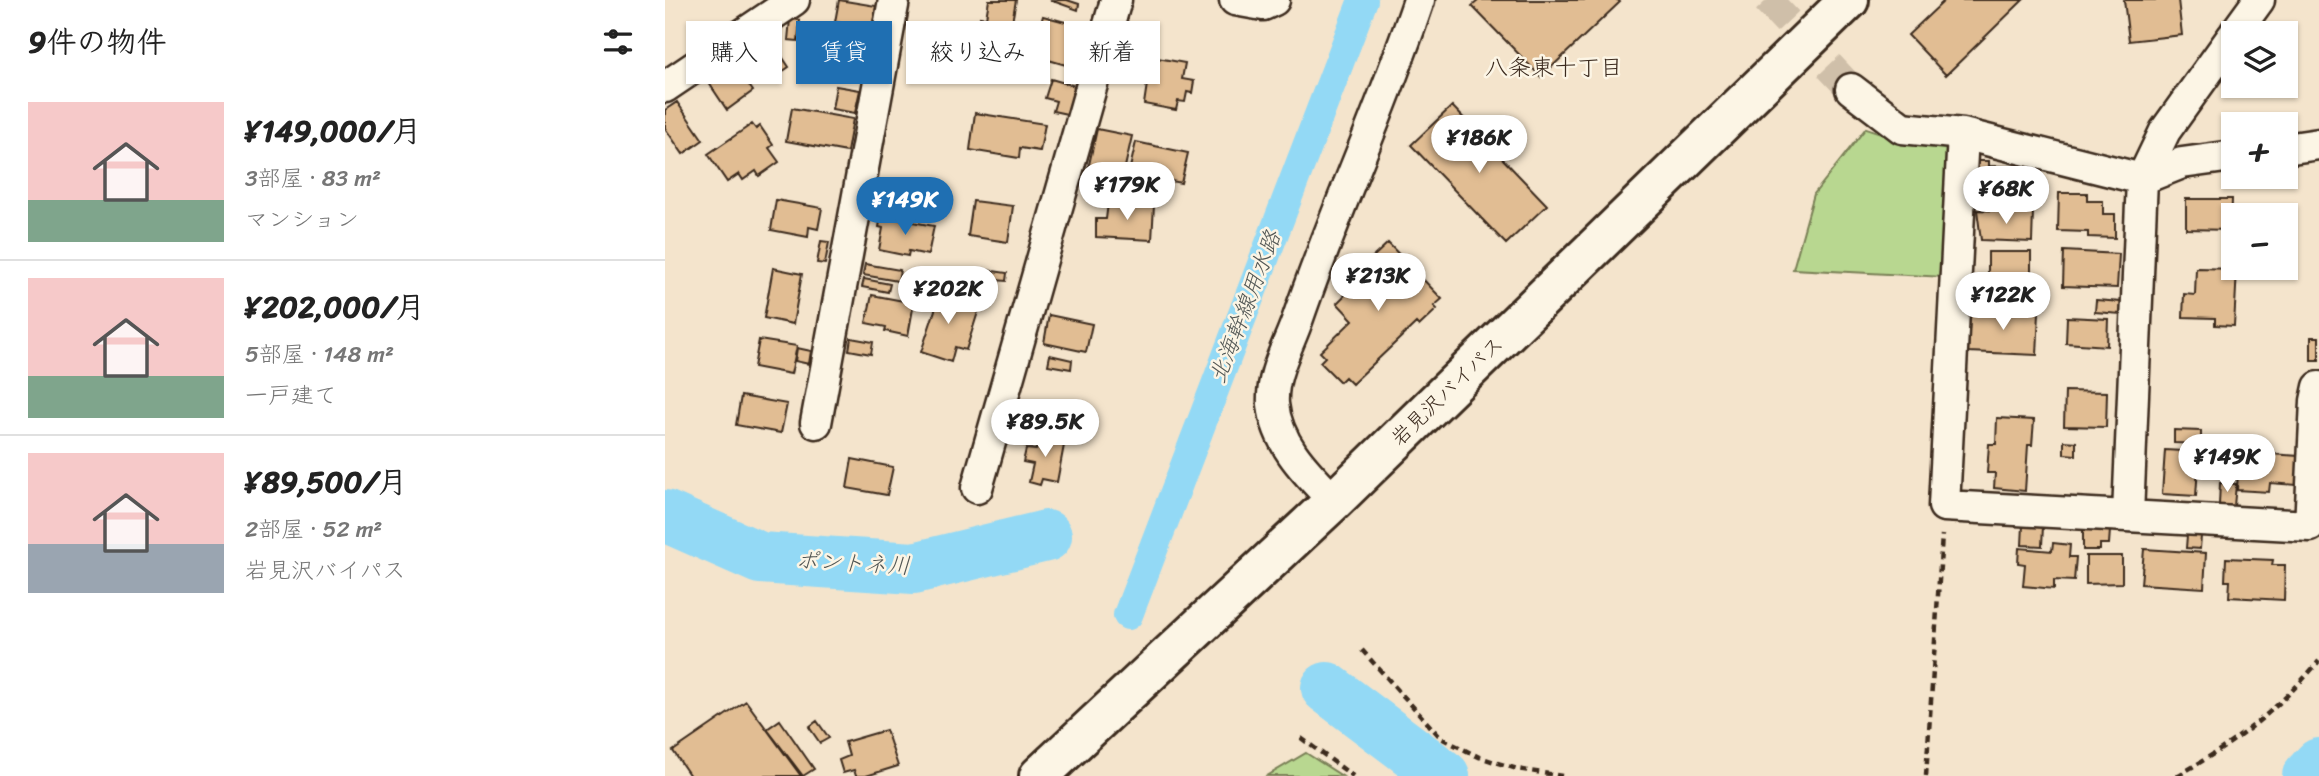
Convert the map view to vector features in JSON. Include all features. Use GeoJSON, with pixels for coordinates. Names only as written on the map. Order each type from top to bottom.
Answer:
{"type":"FeatureCollection","features":[{"type":"Feature","properties":{"kind":"highway","name":"岩見沢バイパス"},"geometry":{"type":"LineString","coordinates":[[1039,776],[1334,501],[1849,0]]}},
{"type":"Feature","properties":{"kind":"street"},"geometry":{"type":"LineString","coordinates":[[665,87],[794,0]]}},
{"type":"Feature","properties":{"kind":"street"},"geometry":{"type":"LineString","coordinates":[[816,423],[894,0]]}},
{"type":"Feature","properties":{"kind":"street"},"geometry":{"type":"LineString","coordinates":[[977,488],[1116,0]]}},
{"type":"Feature","properties":{"kind":"street"},"geometry":{"type":"LineString","coordinates":[[1234,0],[1263,5],[1273,0]]}},
{"type":"Feature","properties":{"kind":"street"},"geometry":{"type":"LineString","coordinates":[[1334,501],[1296,461],[1285,441],[1273,404],[1279,363],[1322,248],[1369,139],[1419,0]]}},
{"type":"Feature","properties":{"kind":"street"},"geometry":{"type":"LineString","coordinates":[[2244,21],[2259,0]]}},
{"type":"Feature","properties":{"kind":"street"},"geometry":{"type":"LineString","coordinates":[[2128,515],[2142,179],[2165,131],[2221,53]]}},
{"type":"Feature","properties":{"kind":"street"},"geometry":{"type":"LineString","coordinates":[[1851,89],[1902,128],[1963,134],[2142,179],[2182,163],[2221,158]]}},
{"type":"Feature","properties":{"kind":"street"},"geometry":{"type":"LineString","coordinates":[[1963,134],[1944,506],[2310,526],[2319,387]]}},
{"type":"Feature","properties":{"kind":"street"},"geometry":{"type":"LineString","coordinates":[[2298,147],[2319,145]]}},
{"type":"Feature","properties":{"kind":"path"},"geometry":{"type":"LineString","coordinates":[[1926,776],[1944,506]]}},
{"type":"Feature","properties":{"kind":"path"},"geometry":{"type":"LineString","coordinates":[[1362,650],[1441,738],[1479,757],[1517,769],[1562,776]]}},
{"type":"Feature","properties":{"kind":"path"},"geometry":{"type":"LineString","coordinates":[[2177,776],[2222,751],[2286,701],[2319,661]]}},
{"type":"Feature","properties":{"kind":"path"},"geometry":{"type":"LineString","coordinates":[[1301,737],[1353,776]]}},
{"type":"Feature","properties":{"kind":"green space"},"geometry":{"type":"Polygon","coordinates":[[[1866,128],[1899,139],[1952,143],[1945,277],[1793,269],[1814,194],[1866,128]]]}},
{"type":"Feature","properties":{"kind":"green space"},"geometry":{"type":"Polygon","coordinates":[[[1306,753],[1342,776],[1267,776],[1306,753]]]}},
{"type":"Feature","properties":{"kind":"building"},"geometry":{"type":"Polygon","coordinates":[[[839,0],[876,6],[873,21],[835,21],[839,0]]]}},
{"type":"Feature","properties":{"kind":"building"},"geometry":{"type":"Polygon","coordinates":[[[989,0],[1016,0],[1012,21],[979,21],[980,17],[986,18],[989,0]]]}},
{"type":"Feature","properties":{"kind":"building"},"geometry":{"type":"Polygon","coordinates":[[[1050,0],[1067,0],[1079,4],[1078,10],[1050,0]]]}},
{"type":"Feature","properties":{"kind":"building"},"geometry":{"type":"Polygon","coordinates":[[[1479,0],[1620,2],[1541,77],[1472,6],[1479,0]]]}},
{"type":"Feature","properties":{"kind":"building"},"geometry":{"type":"Polygon","coordinates":[[[1945,0],[2023,0],[1946,75],[1908,35],[1945,0]]]}},
{"type":"Feature","properties":{"kind":"building"},"geometry":{"type":"Polygon","coordinates":[[[2124,0],[2178,0],[2182,35],[2129,41],[2124,0]]]}},
{"type":"Feature","properties":{"kind":"building"},"geometry":{"type":"Polygon","coordinates":[[[1043,16],[1064,22],[1064,64],[1050,60],[1050,21],[1041,21],[1043,16]]]}},
{"type":"Feature","properties":{"kind":"building"},"geometry":{"type":"Polygon","coordinates":[[[790,19],[800,20],[796,21],[796,41],[788,40],[790,19]]]}},
{"type":"Feature","properties":{"kind":"building"},"geometry":{"type":"Polygon","coordinates":[[[782,56],[789,67],[782,72],[782,56]]]}},
{"type":"Feature","properties":{"kind":"building"},"geometry":{"type":"Polygon","coordinates":[[[1160,58],[1185,63],[1182,79],[1194,81],[1192,93],[1187,92],[1185,102],[1178,101],[1176,110],[1144,104],[1147,84],[1160,84],[1160,58]]]}},
{"type":"Feature","properties":{"kind":"building"},"geometry":{"type":"Polygon","coordinates":[[[1051,79],[1075,86],[1067,114],[1053,111],[1056,101],[1045,98],[1051,79]]]}},
{"type":"Feature","properties":{"kind":"building"},"geometry":{"type":"Polygon","coordinates":[[[710,84],[748,84],[753,91],[727,110],[710,84]]]}},
{"type":"Feature","properties":{"kind":"building"},"geometry":{"type":"Polygon","coordinates":[[[836,86],[860,90],[855,113],[832,109],[836,86]]]}},
{"type":"Feature","properties":{"kind":"building"},"geometry":{"type":"Polygon","coordinates":[[[677,102],[703,140],[683,154],[665,128],[665,110],[677,102]]]}},
{"type":"Feature","properties":{"kind":"building"},"geometry":{"type":"Polygon","coordinates":[[[1452,106],[1547,205],[1506,244],[1411,145],[1452,106]]]}},
{"type":"Feature","properties":{"kind":"building"},"geometry":{"type":"Polygon","coordinates":[[[792,108],[853,119],[847,152],[786,141],[792,108]]]}},
{"type":"Feature","properties":{"kind":"building"},"geometry":{"type":"Polygon","coordinates":[[[975,113],[1045,124],[1040,151],[1020,148],[1019,158],[970,150],[975,113]]]}},
{"type":"Feature","properties":{"kind":"building"},"geometry":{"type":"Polygon","coordinates":[[[752,124],[756,129],[760,126],[773,145],[769,148],[779,162],[759,176],[756,171],[743,180],[739,174],[727,182],[708,154],[752,124]]]}},
{"type":"Feature","properties":{"kind":"building"},"geometry":{"type":"Polygon","coordinates":[[[1097,129],[1132,136],[1123,176],[1088,169],[1097,129]]]}},
{"type":"Feature","properties":{"kind":"building"},"geometry":{"type":"Polygon","coordinates":[[[1136,142],[1188,153],[1181,183],[1129,172],[1136,142]]]}},
{"type":"Feature","properties":{"kind":"building"},"geometry":{"type":"Polygon","coordinates":[[[1976,161],[1989,161],[1989,171],[1984,171],[1984,176],[1976,176],[1976,161]]]}},
{"type":"Feature","properties":{"kind":"building"},"geometry":{"type":"Polygon","coordinates":[[[1989,166],[2016,167],[2016,172],[2025,172],[2023,202],[1983,200],[1984,171],[1989,171],[1989,166]]]}},
{"type":"Feature","properties":{"kind":"building"},"geometry":{"type":"Polygon","coordinates":[[[2059,193],[2087,193],[2087,201],[2103,201],[2103,214],[2115,214],[2115,238],[2088,237],[2088,232],[2058,231],[2059,193]]]}},
{"type":"Feature","properties":{"kind":"building"},"geometry":{"type":"Polygon","coordinates":[[[2186,199],[2232,199],[2232,203],[2221,203],[2221,230],[2186,229],[2186,199]]]}},
{"type":"Feature","properties":{"kind":"building"},"geometry":{"type":"Polygon","coordinates":[[[776,200],[822,208],[818,229],[809,227],[808,237],[771,230],[776,200]]]}},
{"type":"Feature","properties":{"kind":"building"},"geometry":{"type":"Polygon","coordinates":[[[973,201],[1013,206],[1008,242],[968,236],[973,201]]]}},
{"type":"Feature","properties":{"kind":"building"},"geometry":{"type":"Polygon","coordinates":[[[1108,203],[1154,205],[1152,240],[1096,237],[1096,219],[1106,219],[1108,203]]]}},
{"type":"Feature","properties":{"kind":"building"},"geometry":{"type":"Polygon","coordinates":[[[1977,210],[2033,211],[2032,242],[1981,240],[1977,210]]]}},
{"type":"Feature","properties":{"kind":"building"},"geometry":{"type":"Polygon","coordinates":[[[881,216],[934,226],[928,255],[909,251],[908,256],[879,250],[883,228],[879,227],[881,216]]]}},
{"type":"Feature","properties":{"kind":"building"},"geometry":{"type":"Polygon","coordinates":[[[821,241],[829,242],[825,264],[817,263],[821,241]]]}},
{"type":"Feature","properties":{"kind":"building"},"geometry":{"type":"Polygon","coordinates":[[[1388,243],[1442,299],[1434,306],[1437,309],[1419,326],[1416,323],[1352,384],[1345,377],[1340,382],[1320,362],[1325,357],[1320,352],[1353,320],[1337,303],[1351,289],[1345,283],[1388,243]]]}},
{"type":"Feature","properties":{"kind":"building"},"geometry":{"type":"Polygon","coordinates":[[[2064,251],[2119,254],[2117,288],[2063,286],[2064,251]]]}},
{"type":"Feature","properties":{"kind":"building"},"geometry":{"type":"Polygon","coordinates":[[[1988,252],[2031,252],[2031,288],[2004,288],[2004,281],[1988,281],[1988,252]]]}},
{"type":"Feature","properties":{"kind":"building"},"geometry":{"type":"Polygon","coordinates":[[[865,264],[900,270],[898,281],[863,275],[865,264]]]}},
{"type":"Feature","properties":{"kind":"building"},"geometry":{"type":"Polygon","coordinates":[[[773,268],[802,274],[793,324],[764,318],[773,268]]]}},
{"type":"Feature","properties":{"kind":"building"},"geometry":{"type":"Polygon","coordinates":[[[2196,268],[2221,269],[2221,280],[2236,280],[2234,326],[2215,325],[2215,318],[2183,317],[2184,294],[2195,295],[2196,268]]]}},
{"type":"Feature","properties":{"kind":"building"},"geometry":{"type":"Polygon","coordinates":[[[986,270],[1007,273],[1006,281],[985,279],[986,270]]]}},
{"type":"Feature","properties":{"kind":"building"},"geometry":{"type":"Polygon","coordinates":[[[864,279],[890,284],[888,292],[862,287],[864,279]]]}},
{"type":"Feature","properties":{"kind":"building"},"geometry":{"type":"Polygon","coordinates":[[[937,286],[956,292],[952,304],[978,312],[966,350],[955,347],[951,362],[921,352],[936,307],[931,305],[937,286]]]}},
{"type":"Feature","properties":{"kind":"building"},"geometry":{"type":"Polygon","coordinates":[[[2033,293],[2046,294],[2045,308],[2032,308],[2033,293]]]}},
{"type":"Feature","properties":{"kind":"building"},"geometry":{"type":"Polygon","coordinates":[[[872,295],[914,303],[908,336],[866,323],[872,295]]]}},
{"type":"Feature","properties":{"kind":"building"},"geometry":{"type":"Polygon","coordinates":[[[2096,300],[2121,302],[2121,314],[2095,312],[2096,300]]]}},
{"type":"Feature","properties":{"kind":"building"},"geometry":{"type":"Polygon","coordinates":[[[1970,309],[2039,312],[2037,355],[1968,352],[1970,309]]]}},
{"type":"Feature","properties":{"kind":"building"},"geometry":{"type":"Polygon","coordinates":[[[1049,315],[1092,324],[1086,352],[1044,343],[1049,315]]]}},
{"type":"Feature","properties":{"kind":"building"},"geometry":{"type":"Polygon","coordinates":[[[2067,317],[2108,319],[2107,346],[2066,343],[2067,317]]]}},
{"type":"Feature","properties":{"kind":"building"},"geometry":{"type":"Polygon","coordinates":[[[2311,337],[2319,337],[2319,360],[2311,360],[2311,337]]]}},
{"type":"Feature","properties":{"kind":"building"},"geometry":{"type":"Polygon","coordinates":[[[851,338],[873,342],[871,354],[849,350],[851,338]]]}},
{"type":"Feature","properties":{"kind":"building"},"geometry":{"type":"Polygon","coordinates":[[[759,340],[797,346],[791,374],[754,367],[759,340]]]}},
{"type":"Feature","properties":{"kind":"building"},"geometry":{"type":"Polygon","coordinates":[[[797,348],[811,351],[809,364],[795,361],[797,348]]]}},
{"type":"Feature","properties":{"kind":"building"},"geometry":{"type":"Polygon","coordinates":[[[1050,355],[1072,360],[1071,369],[1048,365],[1050,355]]]}},
{"type":"Feature","properties":{"kind":"building"},"geometry":{"type":"Polygon","coordinates":[[[2065,391],[2107,392],[2106,427],[2064,426],[2065,391]]]}},
{"type":"Feature","properties":{"kind":"building"},"geometry":{"type":"Polygon","coordinates":[[[741,396],[787,404],[781,433],[736,425],[741,396]]]}},
{"type":"Feature","properties":{"kind":"building"},"geometry":{"type":"Polygon","coordinates":[[[1997,418],[2034,420],[2032,445],[2028,445],[2025,491],[1994,488],[1995,473],[1987,473],[1989,444],[1996,444],[1997,418]]]}},
{"type":"Feature","properties":{"kind":"building"},"geometry":{"type":"Polygon","coordinates":[[[2174,430],[2201,431],[2201,444],[2174,443],[2174,430]]]}},
{"type":"Feature","properties":{"kind":"building"},"geometry":{"type":"Polygon","coordinates":[[[1012,431],[1033,436],[1031,447],[1010,442],[1012,431]]]}},
{"type":"Feature","properties":{"kind":"building"},"geometry":{"type":"Polygon","coordinates":[[[1039,435],[1065,440],[1057,482],[1042,479],[1040,485],[1029,482],[1033,464],[1023,462],[1026,449],[1036,450],[1039,435]]]}},
{"type":"Feature","properties":{"kind":"building"},"geometry":{"type":"Polygon","coordinates":[[[2064,441],[2076,442],[2076,455],[2064,454],[2064,441]]]}},
{"type":"Feature","properties":{"kind":"building"},"geometry":{"type":"Polygon","coordinates":[[[2165,450],[2199,452],[2196,496],[2162,494],[2165,450]]]}},
{"type":"Feature","properties":{"kind":"building"},"geometry":{"type":"Polygon","coordinates":[[[2239,452],[2299,456],[2297,485],[2270,483],[2269,492],[2237,490],[2239,452]]]}},
{"type":"Feature","properties":{"kind":"building"},"geometry":{"type":"Polygon","coordinates":[[[852,459],[893,467],[887,495],[847,488],[852,459]]]}},
{"type":"Feature","properties":{"kind":"building"},"geometry":{"type":"Polygon","coordinates":[[[2220,483],[2236,484],[2234,506],[2219,505],[2220,483]]]}},
{"type":"Feature","properties":{"kind":"building"},"geometry":{"type":"Polygon","coordinates":[[[2023,525],[2043,526],[2042,546],[2022,545],[2023,525]]]}},
{"type":"Feature","properties":{"kind":"building"},"geometry":{"type":"Polygon","coordinates":[[[2083,530],[2110,530],[2109,544],[2100,544],[2100,550],[2083,550],[2083,530]]]}},
{"type":"Feature","properties":{"kind":"building"},"geometry":{"type":"Polygon","coordinates":[[[2187,535],[2201,536],[2200,549],[2186,548],[2187,535]]]}},
{"type":"Feature","properties":{"kind":"building"},"geometry":{"type":"Polygon","coordinates":[[[2053,543],[2070,545],[2069,557],[2076,557],[2074,581],[2054,580],[2054,589],[2023,586],[2025,564],[2018,563],[2019,548],[2052,551],[2053,543]]]}},
{"type":"Feature","properties":{"kind":"building"},"geometry":{"type":"Polygon","coordinates":[[[2144,549],[2206,553],[2204,588],[2141,584],[2144,549]]]}},
{"type":"Feature","properties":{"kind":"building"},"geometry":{"type":"Polygon","coordinates":[[[2086,556],[2122,556],[2122,583],[2086,584],[2086,556]]]}},
{"type":"Feature","properties":{"kind":"building"},"geometry":{"type":"Polygon","coordinates":[[[2226,558],[2273,560],[2272,565],[2285,565],[2284,600],[2229,597],[2230,581],[2225,581],[2226,558]]]}},
{"type":"Feature","properties":{"kind":"building"},"geometry":{"type":"Polygon","coordinates":[[[746,701],[801,776],[690,776],[673,751],[746,701]]]}},
{"type":"Feature","properties":{"kind":"building"},"geometry":{"type":"Polygon","coordinates":[[[780,720],[814,769],[803,776],[767,729],[780,720]]]}},
{"type":"Feature","properties":{"kind":"building"},"geometry":{"type":"Polygon","coordinates":[[[817,721],[829,738],[820,743],[809,727],[817,721]]]}},
{"type":"Feature","properties":{"kind":"building"},"geometry":{"type":"Polygon","coordinates":[[[886,730],[898,766],[866,776],[856,776],[854,770],[843,773],[839,760],[849,756],[845,742],[886,730]]]}},
{"type":"Feature","properties":{"kind":"waterway","name":"北海幹線用水路"},"geometry":{"type":"LineString","coordinates":[[1128,615],[1363,0]]}},
{"type":"Feature","properties":{"kind":"waterway","name":"ポントネ川"},"geometry":{"type":"LineString","coordinates":[[665,516],[760,558],[914,568],[1046,536]]}},
{"type":"Feature","properties":{"kind":"waterway","name":"ポントネ川"},"geometry":{"type":"LineString","coordinates":[[1327,688],[1444,776]]}},
{"type":"Feature","properties":{"kind":"waterway","name":"ポントネ川"},"geometry":{"type":"LineString","coordinates":[[2308,776],[2319,764]]}},
{"type":"Feature","properties":{"kind":"tunnel"},"geometry":{"type":"LineString","coordinates":[[1767,0],[1851,89]]}},
{"type":"Feature","properties":{"kind":"district","name":"八条東十丁目"},"geometry":{"type":"Point","coordinates":[1554,67]}}]}
